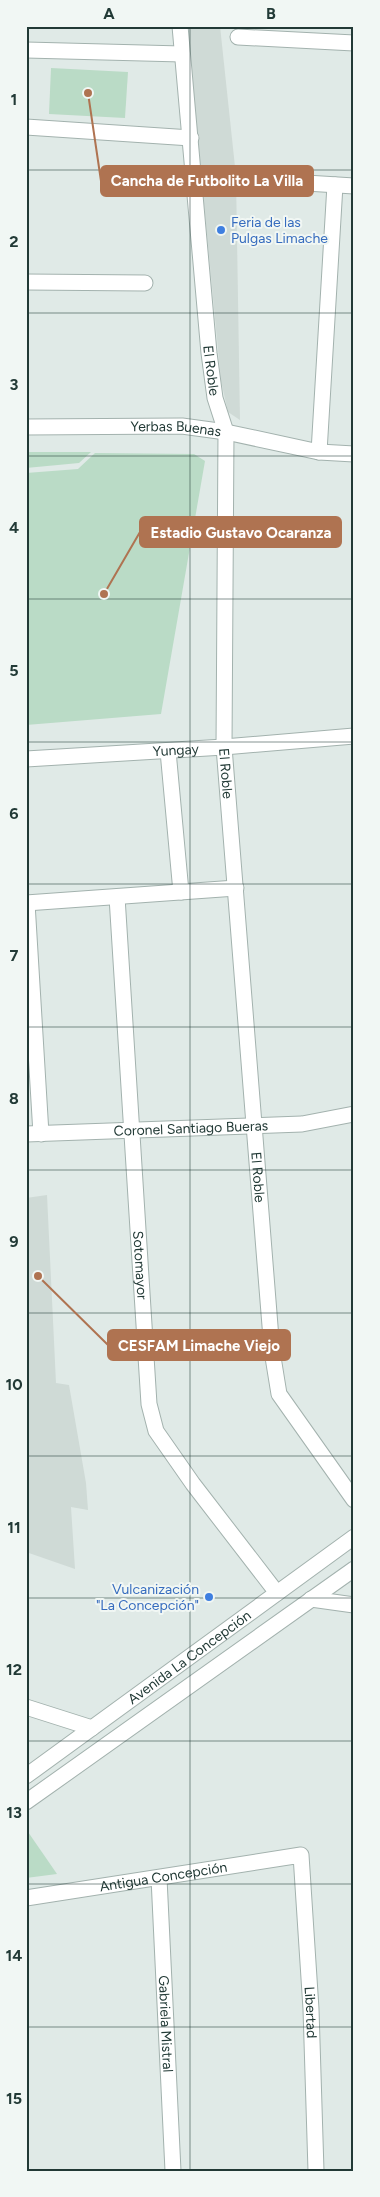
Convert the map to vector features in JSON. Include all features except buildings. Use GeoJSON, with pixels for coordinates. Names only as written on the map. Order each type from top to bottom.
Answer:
{"type":"FeatureCollection","features":[{"type":"Feature","properties":{"kind":"street","name":"El Roble"},"geometry":{"type":"LineString","coordinates":[[180,26],[195,176],[209,353],[215,398],[226,432],[224,747],[276,1385],[279,1394],[354,1500]]}},
{"type":"Feature","properties":{"kind":"street"},"geometry":{"type":"LineString","coordinates":[[238,37],[354,43]]}},
{"type":"Feature","properties":{"kind":"street"},"geometry":{"type":"LineString","coordinates":[[26,50],[182,54]]}},
{"type":"Feature","properties":{"kind":"street"},"geometry":{"type":"LineString","coordinates":[[26,127],[191,138]]}},
{"type":"Feature","properties":{"kind":"street"},"geometry":{"type":"LineString","coordinates":[[195,176],[354,186]]}},
{"type":"Feature","properties":{"kind":"street"},"geometry":{"type":"LineString","coordinates":[[319,452],[335,185]]}},
{"type":"Feature","properties":{"kind":"street"},"geometry":{"type":"LineString","coordinates":[[26,282],[145,283]]}},
{"type":"Feature","properties":{"kind":"street","name":"Yerbas Buenas"},"geometry":{"type":"LineString","coordinates":[[26,427],[182,426],[226,432],[319,452],[354,454]]}},
{"type":"Feature","properties":{"kind":"street","name":"Yungay"},"geometry":{"type":"LineString","coordinates":[[26,760],[354,736]]}},
{"type":"Feature","properties":{"kind":"street"},"geometry":{"type":"LineString","coordinates":[[168,751],[182,892]]}},
{"type":"Feature","properties":{"kind":"street"},"geometry":{"type":"LineString","coordinates":[[34,1134],[27,903],[236,888]]}},
{"type":"Feature","properties":{"kind":"street","name":"Sotomayor"},"geometry":{"type":"LineString","coordinates":[[117,897],[149,1404],[156,1431],[193,1484],[278,1593]]}},
{"type":"Feature","properties":{"kind":"street","name":"Coronel Santiago Bueras"},"geometry":{"type":"LineString","coordinates":[[34,1134],[255,1127],[302,1124],[354,1114]]}},
{"type":"Feature","properties":{"kind":"street","name":"Avenida La Concepción"},"geometry":{"type":"LineString","coordinates":[[26,1776],[354,1537]]}},
{"type":"Feature","properties":{"kind":"street","name":"Avenida La Concepción"},"geometry":{"type":"LineString","coordinates":[[26,1802],[354,1569]]}},
{"type":"Feature","properties":{"kind":"street"},"geometry":{"type":"LineString","coordinates":[[311,1599],[354,1605]]}},
{"type":"Feature","properties":{"kind":"street"},"geometry":{"type":"LineString","coordinates":[[26,1707],[92,1728]]}},
{"type":"Feature","properties":{"kind":"street","name":"Antigua Concepción"},"geometry":{"type":"LineString","coordinates":[[26,1898],[301,1855]]}},
{"type":"Feature","properties":{"kind":"street","name":"Libertad"},"geometry":{"type":"LineString","coordinates":[[301,1855],[311,2009],[316,2171]]}},
{"type":"Feature","properties":{"kind":"street","name":"Gabriela Mistral"},"geometry":{"type":"LineString","coordinates":[[159,1878],[173,2171]]}},
{"type":"Feature","properties":{"kind":"shaded area","name":"Feria de las Pulgas Limache"},"geometry":{"type":"Polygon","coordinates":[[[187,26],[220,26],[236,176],[240,420],[228,412],[221,381],[187,26]]]}},
{"type":"Feature","properties":{"kind":"shaded area"},"geometry":{"type":"Polygon","coordinates":[[[47,1195],[56,1383],[69,1385],[86,1483],[88,1510],[71,1507],[75,1569],[26,1552],[26,1198],[47,1195]]]}},
{"type":"Feature","properties":{"kind":"green space"},"geometry":{"type":"Polygon","coordinates":[[[51,68],[128,72],[125,118],[49,114],[51,68]]]}},
{"type":"Feature","properties":{"kind":"green space"},"geometry":{"type":"Polygon","coordinates":[[[26,452],[91,452],[79,463],[26,468],[26,452]]]}},
{"type":"Feature","properties":{"kind":"green space"},"geometry":{"type":"Polygon","coordinates":[[[95,453],[194,454],[205,461],[161,714],[26,725],[26,473],[78,469],[95,453]]]}},
{"type":"Feature","properties":{"kind":"green space"},"geometry":{"type":"Polygon","coordinates":[[[26,1829],[57,1874],[26,1878],[26,1829]]]}},
{"type":"Feature","properties":{"kind":"place","name":"Cancha de Futbolito La Villa"},"geometry":{"type":"Point","coordinates":[88,93]}},
{"type":"Feature","properties":{"kind":"place","name":"Feria de las Pulgas Limache"},"geometry":{"type":"Point","coordinates":[221,230]}},
{"type":"Feature","properties":{"kind":"place","name":"Estadio Gustavo Ocaranza"},"geometry":{"type":"Point","coordinates":[104,594]}},
{"type":"Feature","properties":{"kind":"place","name":"CESFAM Limache Viejo"},"geometry":{"type":"Point","coordinates":[38,1276]}},
{"type":"Feature","properties":{"kind":"place","name":"Vulcanización \"La Concepción\""},"geometry":{"type":"Point","coordinates":[209,1597]}}]}
